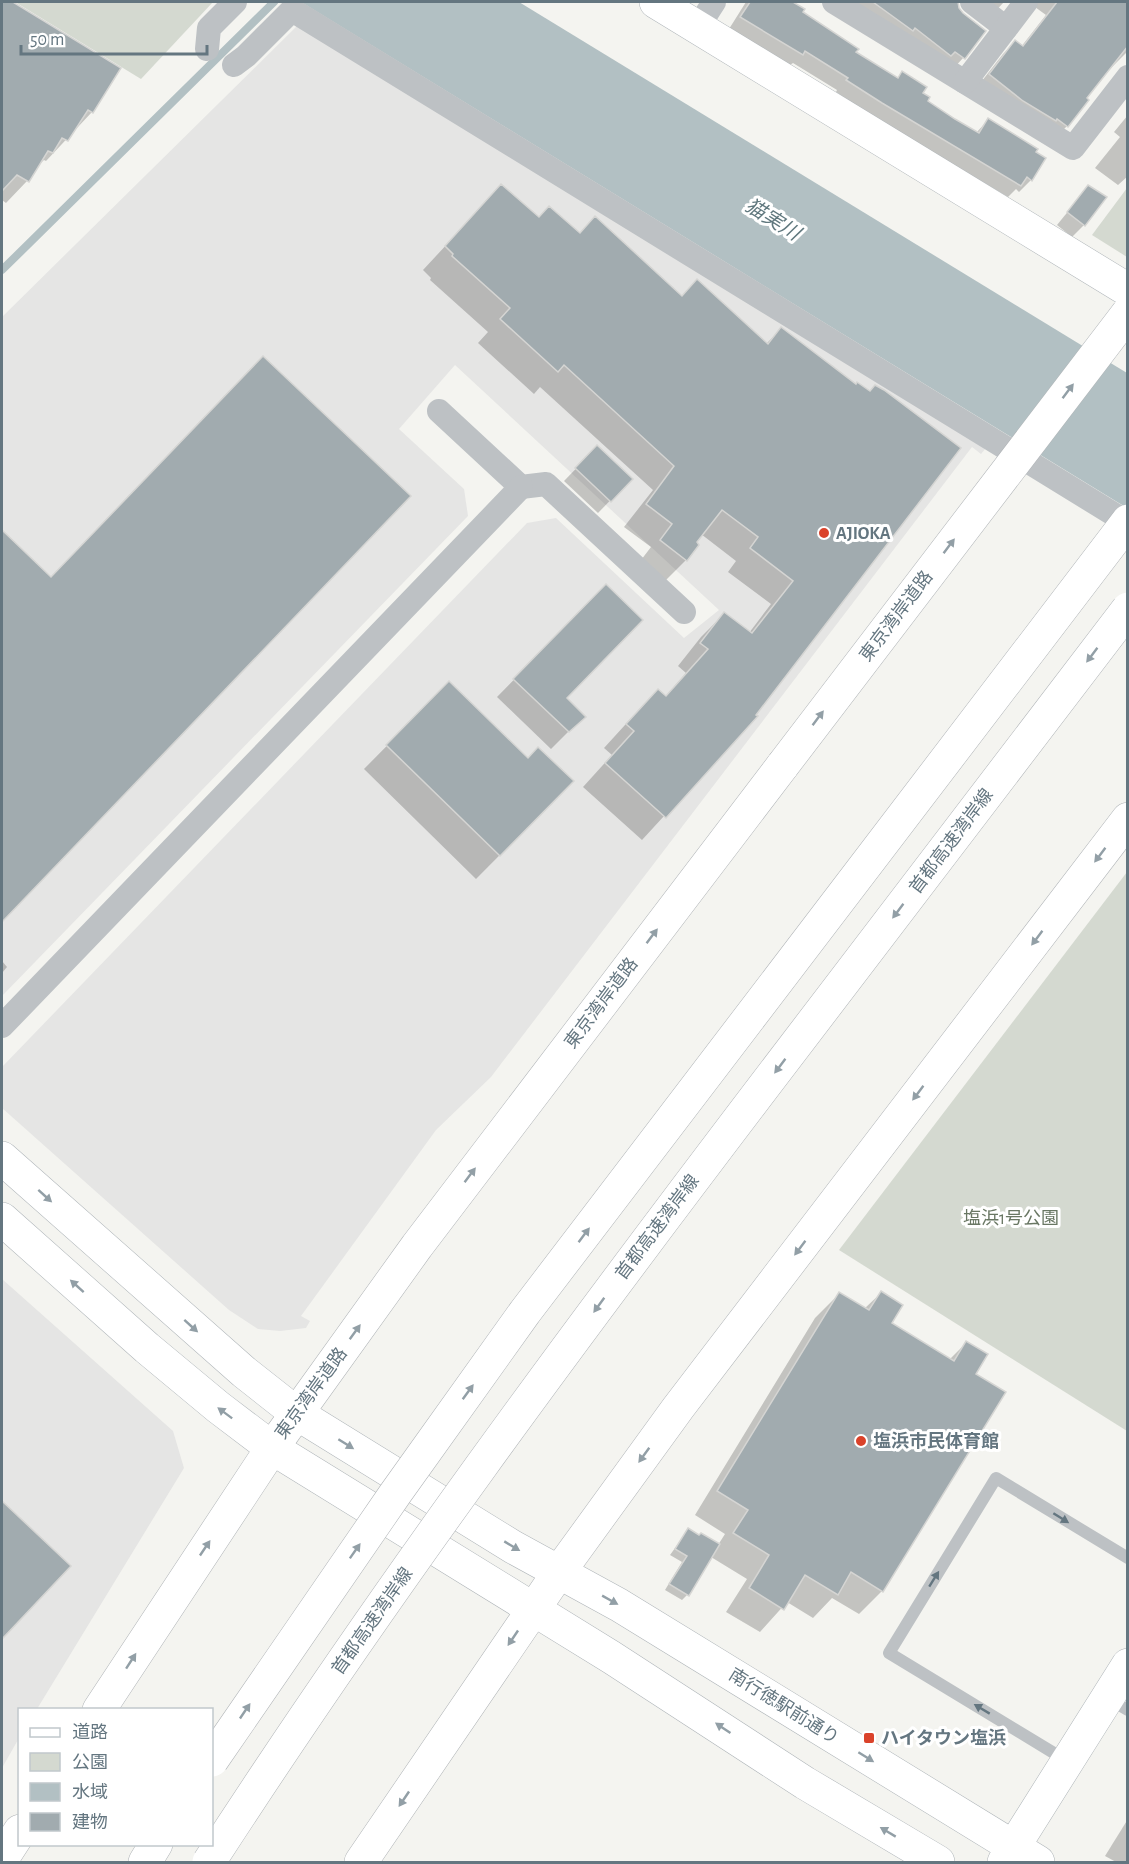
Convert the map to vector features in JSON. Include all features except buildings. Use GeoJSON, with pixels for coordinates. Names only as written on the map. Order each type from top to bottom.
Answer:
{"type":"FeatureCollection","features":[{"type":"Feature","properties":{"kind":"main road"},"geometry":{"type":"LineString","coordinates":[[656,2],[706,14],[1128,290]]}},
{"type":"Feature","properties":{"kind":"main road","name":"東京湾岸道路"},"geometry":{"type":"LineString","coordinates":[[100,1708],[272,1448],[417,1246],[1128,313]]}},
{"type":"Feature","properties":{"kind":"main road"},"geometry":{"type":"LineString","coordinates":[[213,1759],[395,1494],[525,1312],[1128,522]]}},
{"type":"Feature","properties":{"kind":"main road","name":"首都高速湾岸線"},"geometry":{"type":"LineString","coordinates":[[209,1863],[290,1738],[503,1434],[1128,609]]}},
{"type":"Feature","properties":{"kind":"main road"},"geometry":{"type":"LineString","coordinates":[[361,1863],[559,1572],[678,1408],[1128,819]]}},
{"type":"Feature","properties":{"kind":"main road","name":"南行徳駅前通り"},"geometry":{"type":"LineString","coordinates":[[2,1158],[244,1372],[296,1413],[513,1547],[619,1605],[1019,1858]]}},
{"type":"Feature","properties":{"kind":"main road"},"geometry":{"type":"LineString","coordinates":[[2,1219],[147,1348],[272,1448],[621,1663],[805,1783],[938,1863]]}},
{"type":"Feature","properties":{"kind":"main road"},"geometry":{"type":"LineString","coordinates":[[1019,1858],[1068,1761],[1118,1704],[1128,1665]]}},
{"type":"Feature","properties":{"kind":"main road"},"geometry":{"type":"LineString","coordinates":[[2,1858],[18,1834]]}},
{"type":"Feature","properties":{"kind":"main road"},"geometry":{"type":"LineString","coordinates":[[145,1863],[155,1846]]}},
{"type":"Feature","properties":{"kind":"street"},"geometry":{"type":"LineString","coordinates":[[207,49],[209,28],[235,2]]}},
{"type":"Feature","properties":{"kind":"street"},"geometry":{"type":"LineString","coordinates":[[834,2],[1073,148],[1128,77]]}},
{"type":"Feature","properties":{"kind":"street"},"geometry":{"type":"LineString","coordinates":[[972,2],[1006,28]]}},
{"type":"Feature","properties":{"kind":"street"},"geometry":{"type":"LineString","coordinates":[[964,82],[1026,2]]}},
{"type":"Feature","properties":{"kind":"street"},"geometry":{"type":"LineString","coordinates":[[234,65],[292,10],[1128,522]]}},
{"type":"Feature","properties":{"kind":"street"},"geometry":{"type":"LineString","coordinates":[[439,411],[521,487]]}},
{"type":"Feature","properties":{"kind":"street"},"geometry":{"type":"LineString","coordinates":[[2,1026],[521,487],[546,484],[684,612]]}},
{"type":"Feature","properties":{"kind":"lane"},"geometry":{"type":"LineString","coordinates":[[1068,1761],[889,1653],[996,1478],[1128,1558]]}},
{"type":"Feature","properties":{"kind":"shaded area"},"geometry":{"type":"Polygon","coordinates":[[[298,25],[986,448],[981,454],[972,447],[491,1077],[436,1130],[301,1316],[310,1321],[306,1328],[280,1331],[258,1329],[229,1310],[2,1108],[2,1067],[527,523],[556,518],[684,638],[719,610],[455,365],[399,429],[464,489],[468,516],[2,996],[2,317],[298,25]]]}},
{"type":"Feature","properties":{"kind":"shaded area"},"geometry":{"type":"Polygon","coordinates":[[[2,1279],[173,1431],[184,1468],[38,1708],[18,1708],[18,1740],[2,1768],[2,1279]]]}},
{"type":"Feature","properties":{"kind":"green space"},"geometry":{"type":"Polygon","coordinates":[[[15,2],[213,2],[141,79],[15,2]]]}},
{"type":"Feature","properties":{"kind":"green space"},"geometry":{"type":"Polygon","coordinates":[[[1127,188],[1127,257],[1092,235],[1127,188]]]}},
{"type":"Feature","properties":{"kind":"green space","name":"塩浜1号公園"},"geometry":{"type":"Polygon","coordinates":[[[1127,872],[1127,1431],[839,1250],[1127,872]]]}},
{"type":"Feature","properties":{"kind":"water","name":"猫実川"},"geometry":{"type":"Polygon","coordinates":[[[301,2],[519,2],[1127,373],[1127,508],[301,2]]]}},
{"type":"Feature","properties":{"kind":"waterway"},"geometry":{"type":"LineString","coordinates":[[2,270],[274,2]]}},
{"type":"Feature","properties":{"kind":"place","name":"AJIOKA"},"geometry":{"type":"Point","coordinates":[824,533]}},
{"type":"Feature","properties":{"kind":"place","name":"塩浜市民体育館"},"geometry":{"type":"Point","coordinates":[861,1441]}},
{"type":"Feature","properties":{"kind":"place","name":"ハイタウン塩浜"},"geometry":{"type":"Point","coordinates":[869,1738]}}]}
